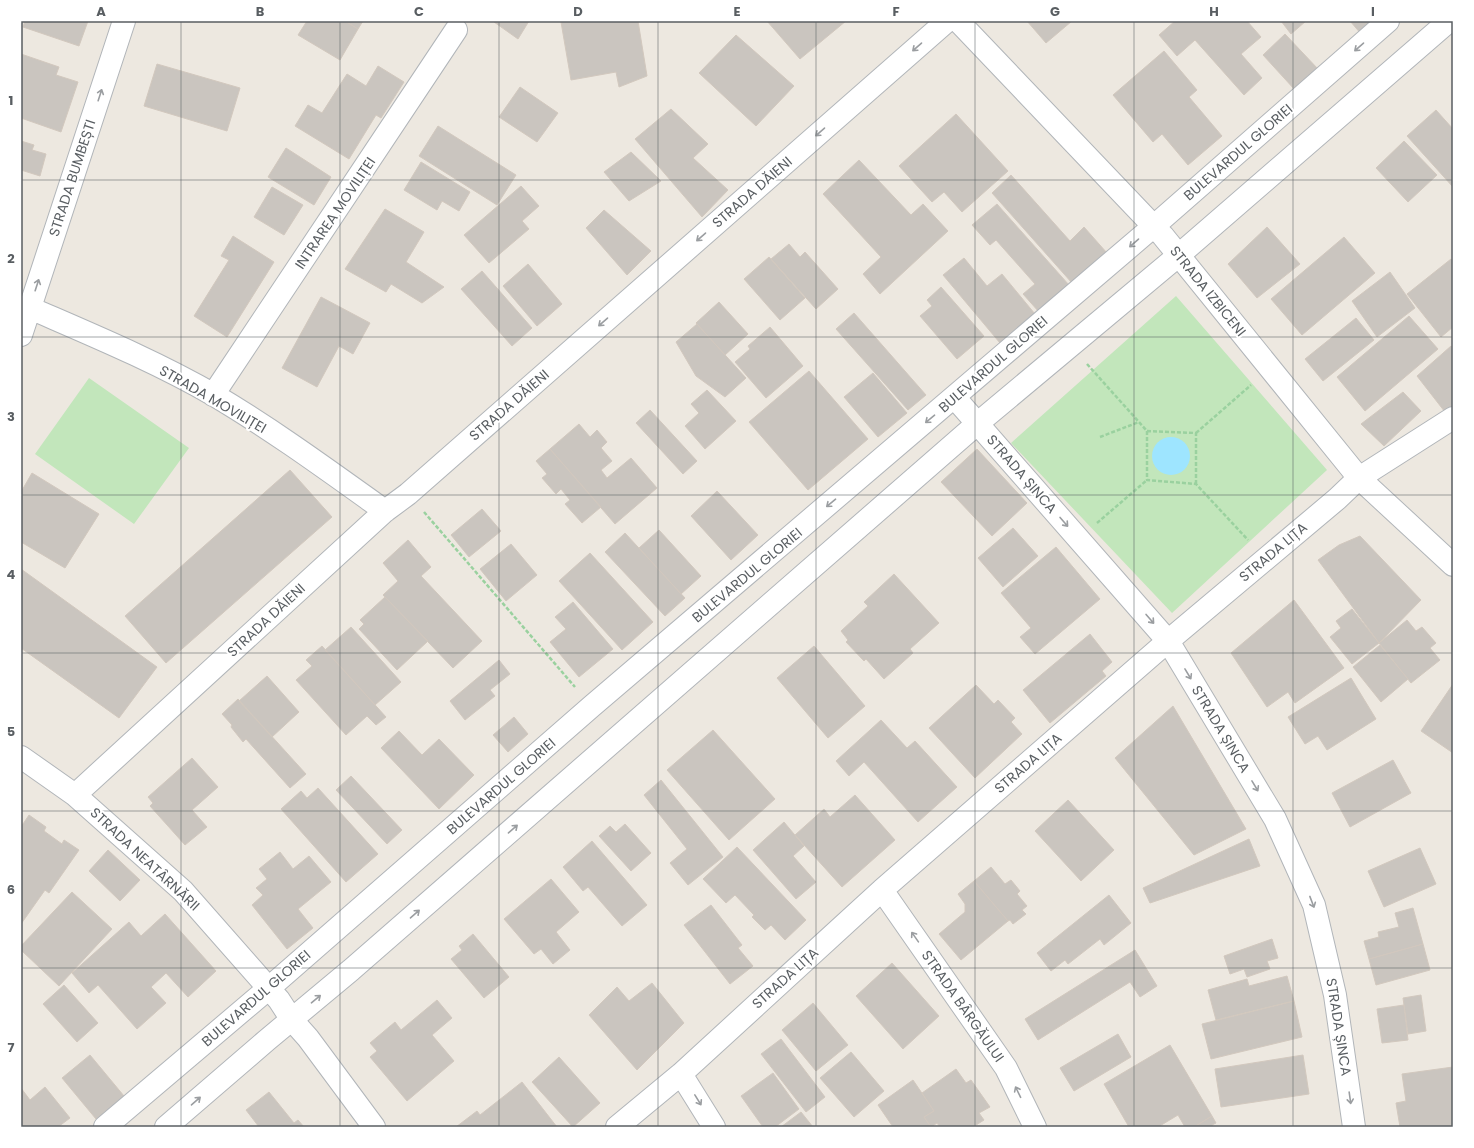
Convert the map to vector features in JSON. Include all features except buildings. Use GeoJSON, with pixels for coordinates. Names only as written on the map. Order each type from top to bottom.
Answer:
{"type":"FeatureCollection","features":[{"type":"Feature","properties":{"kind":"street","name":"STRADA BUMBEȘTI"},"geometry":{"type":"LineString","coordinates":[[21,335],[124,21]]}},
{"type":"Feature","properties":{"kind":"street","name":"STRADA DĂIENI"},"geometry":{"type":"LineString","coordinates":[[75,795],[385,511],[408,494],[947,21]]}},
{"type":"Feature","properties":{"kind":"street","name":"STRADA IZBICENI"},"geometry":{"type":"LineString","coordinates":[[958,21],[1154,226],[1359,478],[1453,565]]}},
{"type":"Feature","properties":{"kind":"street","name":"BULEVARDUL GLORIEI"},"geometry":{"type":"LineString","coordinates":[[105,1127],[269,988],[592,706],[1154,226],[1388,21]]}},
{"type":"Feature","properties":{"kind":"street"},"geometry":{"type":"LineString","coordinates":[[166,1127],[351,970],[978,423],[1179,255],[1450,21]]}},
{"type":"Feature","properties":{"kind":"street","name":"INTRAREA MOVILIȚEI"},"geometry":{"type":"LineString","coordinates":[[213,395],[456,30]]}},
{"type":"Feature","properties":{"kind":"street","name":"STRADA MOVILIȚEI"},"geometry":{"type":"LineString","coordinates":[[30,308],[131,353],[213,395],[257,422],[385,511]]}},
{"type":"Feature","properties":{"kind":"street","name":"STRADA ȘINCA"},"geometry":{"type":"LineString","coordinates":[[954,398],[978,423],[1168,641],[1275,819],[1314,905],[1336,995],[1354,1127]]}},
{"type":"Feature","properties":{"kind":"street","name":"STRADA LIȚA"},"geometry":{"type":"LineString","coordinates":[[617,1127],[681,1074],[882,890],[1168,641],[1337,499],[1359,478],[1453,418]]}},
{"type":"Feature","properties":{"kind":"street","name":"STRADA NEATÂRNĂRII"},"geometry":{"type":"LineString","coordinates":[[21,758],[75,795],[183,891],[269,988],[374,1127]]}},
{"type":"Feature","properties":{"kind":"street","name":"STRADA BÂRGĂULUI"},"geometry":{"type":"LineString","coordinates":[[882,890],[1006,1068],[1035,1127]]}},
{"type":"Feature","properties":{"kind":"street"},"geometry":{"type":"LineString","coordinates":[[681,1074],[714,1127]]}},
{"type":"Feature","properties":{"kind":"path"},"geometry":{"type":"LineString","coordinates":[[1071,346],[1147,431],[1147,480]]}},
{"type":"Feature","properties":{"kind":"path"},"geometry":{"type":"LineString","coordinates":[[1147,431],[1196,433],[1270,368]]}},
{"type":"Feature","properties":{"kind":"path"},"geometry":{"type":"LineString","coordinates":[[1100,437],[1139,422]]}},
{"type":"Feature","properties":{"kind":"path"},"geometry":{"type":"LineString","coordinates":[[1196,433],[1196,484]]}},
{"type":"Feature","properties":{"kind":"path"},"geometry":{"type":"LineString","coordinates":[[1079,539],[1147,480],[1196,484],[1265,558]]}},
{"type":"Feature","properties":{"kind":"path"},"geometry":{"type":"LineString","coordinates":[[408,494],[592,706]]}},
{"type":"Feature","properties":{"kind":"green space"},"geometry":{"type":"Polygon","coordinates":[[[1176,296],[1327,470],[1172,613],[1011,443],[1176,296]]]}},
{"type":"Feature","properties":{"kind":"green space"},"geometry":{"type":"Polygon","coordinates":[[[89,378],[189,448],[134,524],[35,454],[89,378]]]}},
{"type":"Feature","properties":{"kind":"water"},"geometry":{"type":"Polygon","coordinates":[[[1171,437],[1184,443],[1190,456],[1184,469],[1171,475],[1158,469],[1152,456],[1158,443],[1171,437]]]}}]}
